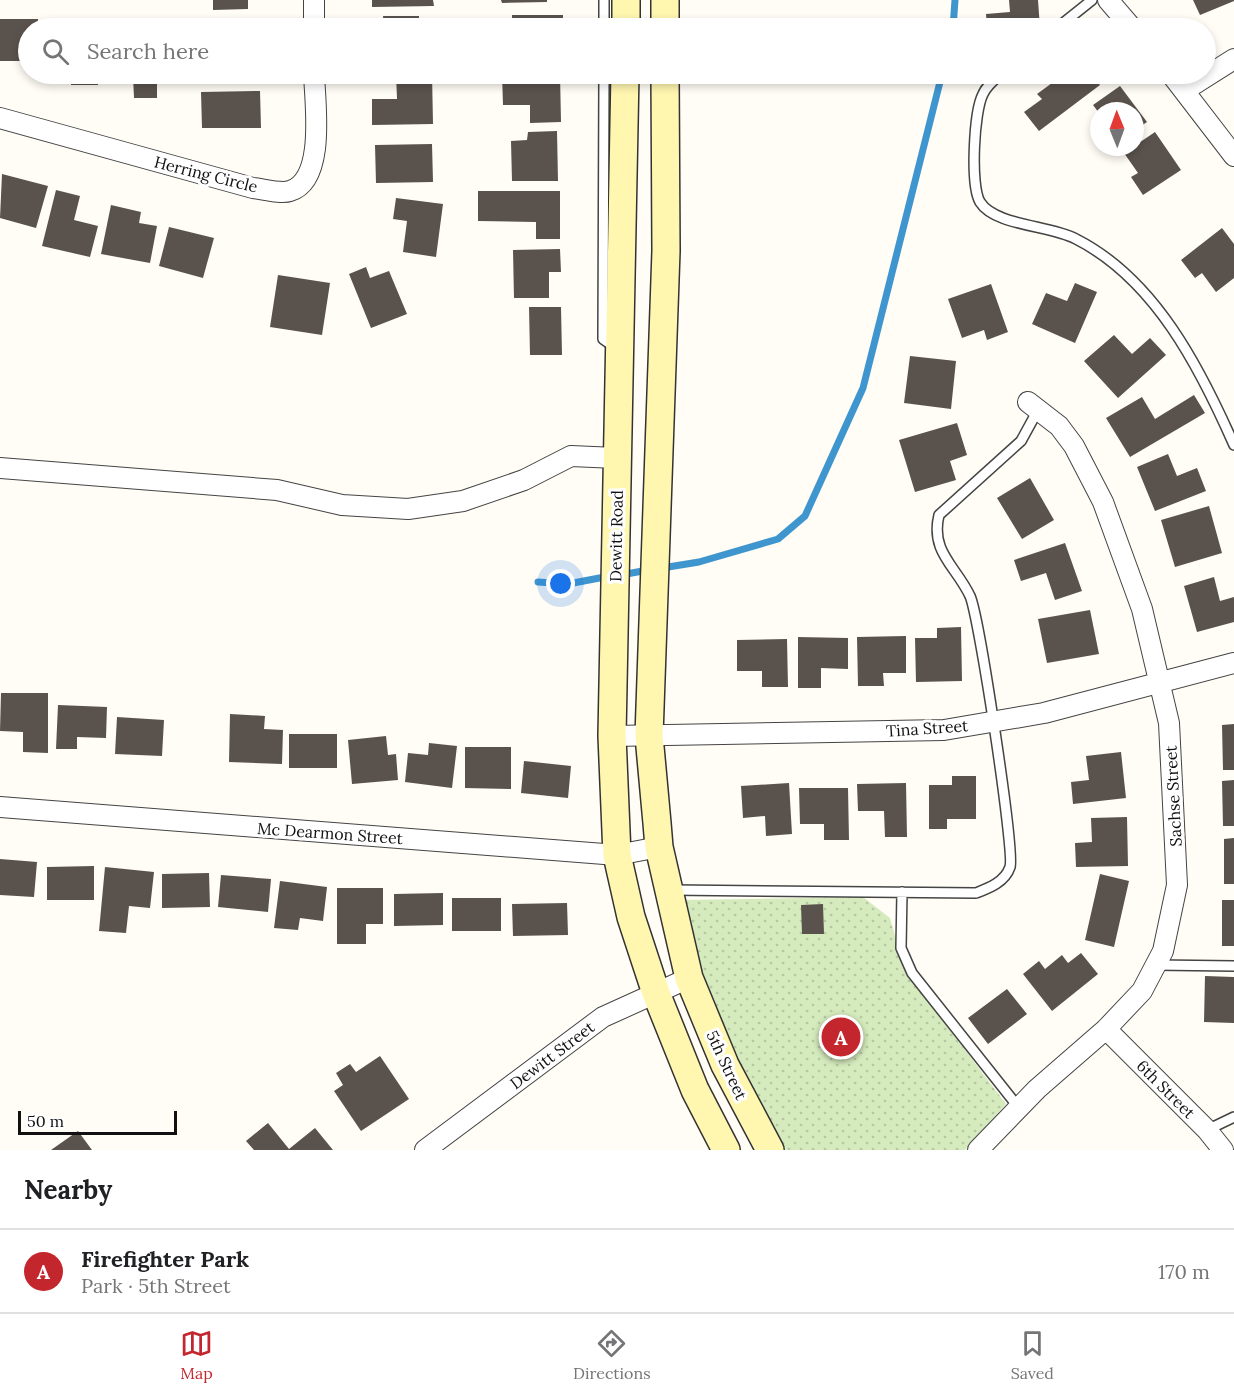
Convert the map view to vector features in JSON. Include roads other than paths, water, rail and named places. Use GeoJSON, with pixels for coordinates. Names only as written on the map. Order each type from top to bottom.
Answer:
{"type":"FeatureCollection","features":[{"type":"Feature","properties":{"kind":"main road"},"geometry":{"type":"LineString","coordinates":[[626,0],[626,18]]}},
{"type":"Feature","properties":{"kind":"main road"},"geometry":{"type":"LineString","coordinates":[[664,0],[665,18]]}},
{"type":"Feature","properties":{"kind":"main road","name":"Dewitt Road"},"geometry":{"type":"LineString","coordinates":[[625,84],[612,736],[617,855],[631,917],[656,993]]}},
{"type":"Feature","properties":{"kind":"main road"},"geometry":{"type":"LineString","coordinates":[[665,84],[663,352],[655,514],[649,736],[659,847],[689,978]]}},
{"type":"Feature","properties":{"kind":"main road"},"geometry":{"type":"LineString","coordinates":[[618,350],[663,352]]}},
{"type":"Feature","properties":{"kind":"main road"},"geometry":{"type":"LineString","coordinates":[[616,458],[659,460]]}},
{"type":"Feature","properties":{"kind":"main road","name":"5th Street"},"geometry":{"type":"LineString","coordinates":[[689,978],[725,1065],[770,1150]]}},
{"type":"Feature","properties":{"kind":"main road"},"geometry":{"type":"LineString","coordinates":[[656,993],[695,1090],[726,1150]]}},
{"type":"Feature","properties":{"kind":"street"},"geometry":{"type":"LineString","coordinates":[[314,0],[314,18]]}},
{"type":"Feature","properties":{"kind":"street"},"geometry":{"type":"LineString","coordinates":[[1108,0],[1123,18]]}},
{"type":"Feature","properties":{"kind":"street"},"geometry":{"type":"LineString","coordinates":[[1216,70],[1234,58]]}},
{"type":"Feature","properties":{"kind":"street","name":"Herring Circle"},"geometry":{"type":"LineString","coordinates":[[0,118],[253,188],[290,191],[305,181],[315,156],[314,84]]}},
{"type":"Feature","properties":{"kind":"street"},"geometry":{"type":"LineString","coordinates":[[1180,84],[1234,156]]}},
{"type":"Feature","properties":{"kind":"street"},"geometry":{"type":"LineString","coordinates":[[1185,90],[1194,84]]}},
{"type":"Feature","properties":{"kind":"street","name":"Sachse Street"},"geometry":{"type":"LineString","coordinates":[[978,1150],[1019,1108],[1106,1029],[1142,991],[1163,951],[1177,885],[1169,723],[1142,609],[1104,502],[1074,446],[1059,426],[1033,406]]}},
{"type":"Feature","properties":{"kind":"street"},"geometry":{"type":"LineString","coordinates":[[0,468],[277,490],[342,505],[408,509],[463,501],[524,480],[571,456],[616,458]]}},
{"type":"Feature","properties":{"kind":"street","name":"Tina Street"},"geometry":{"type":"LineString","coordinates":[[612,736],[944,730],[1044,712],[1234,663]]}},
{"type":"Feature","properties":{"kind":"street","name":"Mc Dearmon Street"},"geometry":{"type":"LineString","coordinates":[[0,807],[617,855],[659,847]]}},
{"type":"Feature","properties":{"kind":"street","name":"Dewitt Street"},"geometry":{"type":"LineString","coordinates":[[425,1150],[603,1017],[689,978]]}},
{"type":"Feature","properties":{"kind":"street","name":"6th Street"},"geometry":{"type":"LineString","coordinates":[[1106,1029],[1208,1130],[1224,1150]]}},
{"type":"Feature","properties":{"kind":"lane"},"geometry":{"type":"LineString","coordinates":[[604,0],[604,18]]}},
{"type":"Feature","properties":{"kind":"lane"},"geometry":{"type":"LineString","coordinates":[[1070,18],[1092,0]]}},
{"type":"Feature","properties":{"kind":"lane"},"geometry":{"type":"LineString","coordinates":[[604,84],[603,339],[618,350]]}},
{"type":"Feature","properties":{"kind":"lane"},"geometry":{"type":"LineString","coordinates":[[992,84],[982,95],[976,130],[975,175],[979,201],[989,212],[1009,221],[1041,226],[1076,238],[1110,261],[1148,295],[1186,353],[1220,414],[1234,445]]}},
{"type":"Feature","properties":{"kind":"lane"},"geometry":{"type":"LineString","coordinates":[[669,890],[976,893],[1003,879],[1011,865],[993,721],[970,597],[944,557],[937,541],[936,527],[939,515],[1021,441],[1033,406]]}},
{"type":"Feature","properties":{"kind":"lane"},"geometry":{"type":"LineString","coordinates":[[902,892],[901,948],[912,973],[1019,1108]]}},
{"type":"Feature","properties":{"kind":"lane"},"geometry":{"type":"LineString","coordinates":[[1155,965],[1234,966]]}},
{"type":"Feature","properties":{"kind":"lane"},"geometry":{"type":"LineString","coordinates":[[1208,1130],[1234,1118]]}},
{"type":"Feature","properties":{"kind":"waterway"},"geometry":{"type":"LineString","coordinates":[[954,18],[955,0]]}},
{"type":"Feature","properties":{"kind":"waterway"},"geometry":{"type":"LineString","coordinates":[[662,568],[699,562],[778,539],[805,516],[863,388],[939,84]]}},
{"type":"Feature","properties":{"kind":"waterway"},"geometry":{"type":"LineString","coordinates":[[621,575],[648,570]]}},
{"type":"Feature","properties":{"kind":"waterway"},"geometry":{"type":"LineString","coordinates":[[538,582],[568,584],[610,576]]}},
{"type":"Feature","properties":{"kind":"place","name":"Firefighter Park"},"geometry":{"type":"Point","coordinates":[841,1037]}}]}
